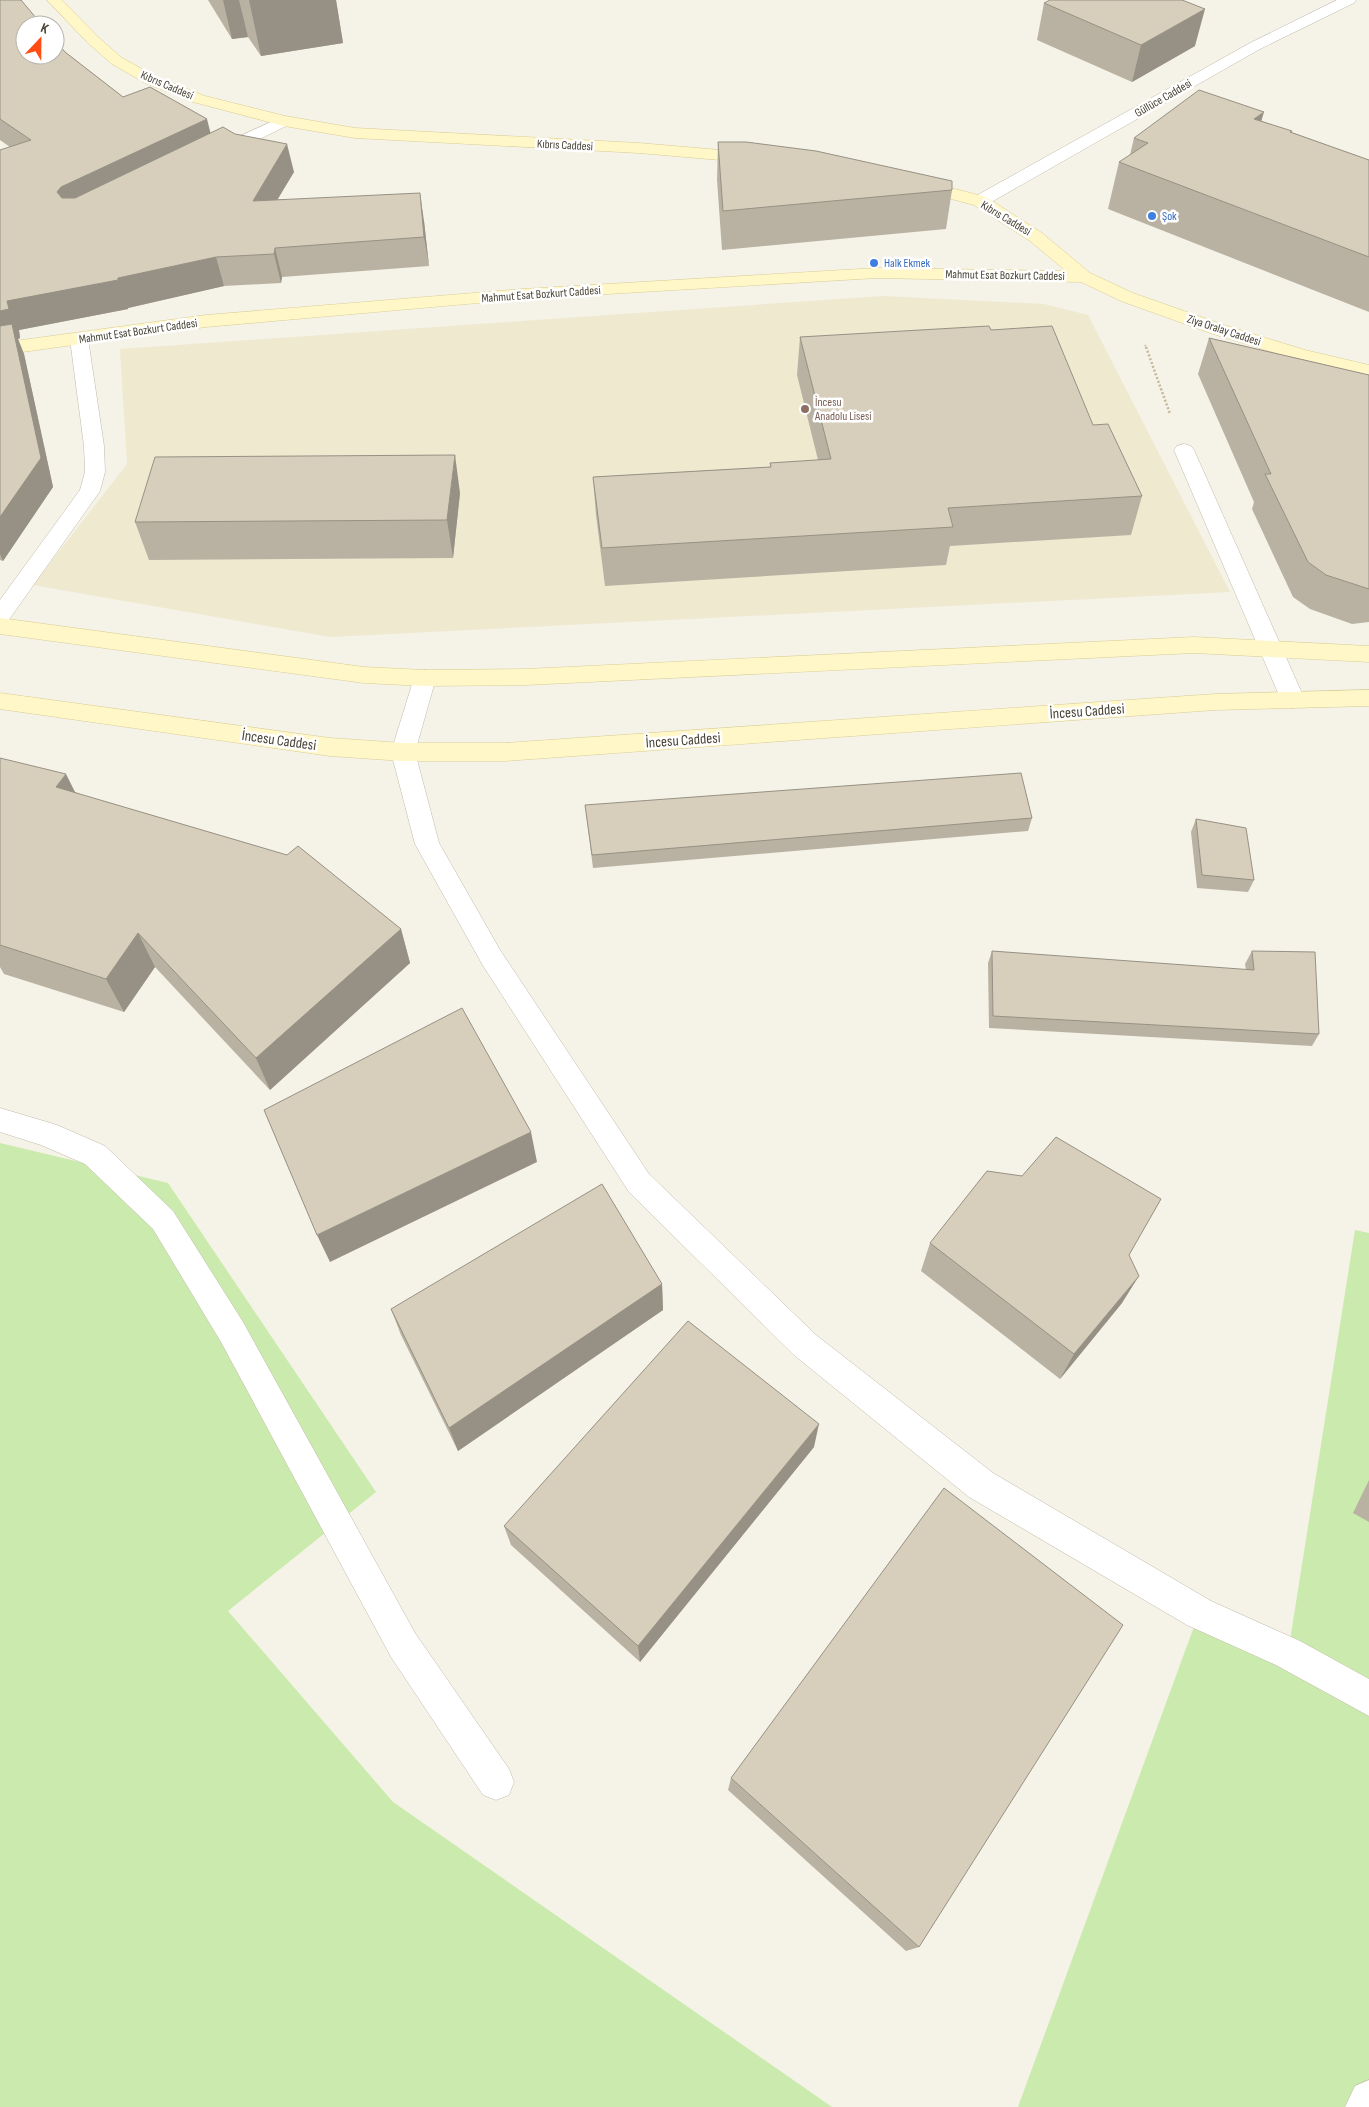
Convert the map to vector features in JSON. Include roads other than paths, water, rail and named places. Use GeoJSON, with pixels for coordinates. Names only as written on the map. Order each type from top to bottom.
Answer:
{"type":"FeatureCollection","features":[{"type":"Feature","properties":{"kind":"main road","name":"Kıbrıs Caddesi"},"geometry":{"type":"LineString","coordinates":[[54,0],[93,40],[117,61],[151,80],[199,99],[284,121],[355,133],[639,148],[737,156],[773,161]]}},
{"type":"Feature","properties":{"kind":"main road","name":"Kıbrıs Caddesi"},"geometry":{"type":"LineString","coordinates":[[903,181],[980,202],[1036,237],[1084,277]]}},
{"type":"Feature","properties":{"kind":"main road","name":"Mahmut Esat Bozkurt Caddesi"},"geometry":{"type":"LineString","coordinates":[[0,348],[206,321],[553,292],[878,273],[1084,277]]}},
{"type":"Feature","properties":{"kind":"main road","name":"Ziya Oralay Caddesi"},"geometry":{"type":"LineString","coordinates":[[1084,277],[1127,297],[1217,329],[1299,354],[1369,372]]}},
{"type":"Feature","properties":{"kind":"main road"},"geometry":{"type":"LineString","coordinates":[[0,626],[364,675],[425,678],[526,677],[1194,646],[1369,654]]}},
{"type":"Feature","properties":{"kind":"main road","name":"İncesu Caddesi"},"geometry":{"type":"LineString","coordinates":[[0,701],[330,747],[403,752],[505,752],[1206,703],[1369,698]]}},
{"type":"Feature","properties":{"kind":"street","name":"Güllüce Caddesi"},"geometry":{"type":"LineString","coordinates":[[980,202],[1255,46],[1349,0]]}},
{"type":"Feature","properties":{"kind":"street"},"geometry":{"type":"LineString","coordinates":[[203,160],[284,121]]}},
{"type":"Feature","properties":{"kind":"street"},"geometry":{"type":"LineString","coordinates":[[0,616],[90,491],[92,485],[95,472],[94,446],[79,339]]}},
{"type":"Feature","properties":{"kind":"street"},"geometry":{"type":"LineString","coordinates":[[1184,450],[1293,700]]}},
{"type":"Feature","properties":{"kind":"street"},"geometry":{"type":"LineString","coordinates":[[425,678],[403,752],[428,844],[491,957],[639,1182],[805,1345],[981,1485],[1199,1613],[1288,1654],[1369,1698]]}},
{"type":"Feature","properties":{"kind":"street"},"geometry":{"type":"LineString","coordinates":[[0,1120],[47,1134],[95,1155],[163,1220],[232,1332],[403,1645],[496,1782]]}},
{"type":"Feature","properties":{"kind":"street"},"geometry":{"type":"LineString","coordinates":[[1365,2107],[1369,2100]]}},
{"type":"Feature","properties":{"kind":"place","name":"Şok"},"geometry":{"type":"Point","coordinates":[1152,216]}},
{"type":"Feature","properties":{"kind":"place","name":"Halk Ekmek"},"geometry":{"type":"Point","coordinates":[874,263]}},
{"type":"Feature","properties":{"kind":"place","name":"İncesu Anadolu Lisesi"},"geometry":{"type":"Point","coordinates":[805,409]}}]}
